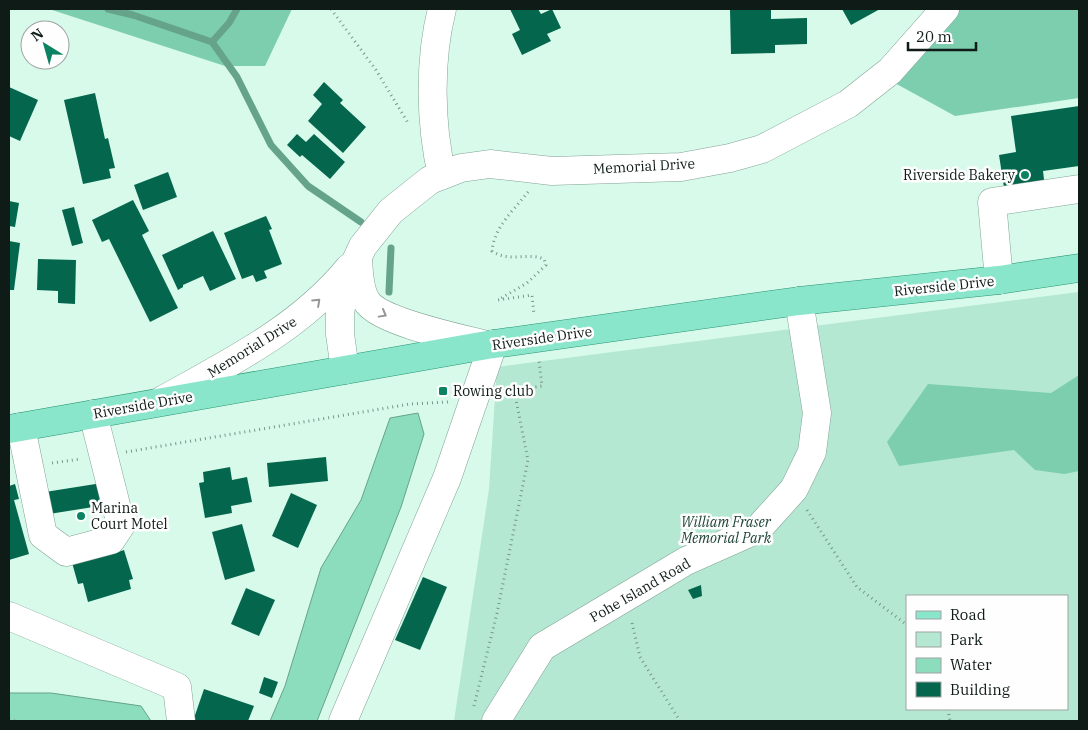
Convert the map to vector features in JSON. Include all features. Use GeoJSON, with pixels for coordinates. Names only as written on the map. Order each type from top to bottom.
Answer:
{"type":"FeatureCollection","features":[{"type":"Feature","properties":{"kind":"main road","name":"Riverside Drive"},"geometry":{"type":"LineString","coordinates":[[15,428],[490,345],[799,302],[999,280],[1079,268]]}},
{"type":"Feature","properties":{"kind":"street"},"geometry":{"type":"LineString","coordinates":[[442,9],[436,34],[433,76],[436,149],[442,175]]}},
{"type":"Feature","properties":{"kind":"street","name":"Memorial Drive"},"geometry":{"type":"LineString","coordinates":[[345,370],[340,312],[347,280],[363,246],[391,211],[430,180],[461,168],[490,164],[546,170],[681,167],[730,158],[762,149],[848,104],[890,71],[945,9]]}},
{"type":"Feature","properties":{"kind":"street"},"geometry":{"type":"LineString","coordinates":[[999,280],[992,202],[1079,189]]}},
{"type":"Feature","properties":{"kind":"street"},"geometry":{"type":"LineString","coordinates":[[343,721],[447,478],[474,400],[490,345],[382,314],[367,303],[363,292],[358,257]]}},
{"type":"Feature","properties":{"kind":"street","name":"Memorial Drive"},"geometry":{"type":"LineString","coordinates":[[158,403],[264,343],[304,314],[335,285],[358,257]]}},
{"type":"Feature","properties":{"kind":"street","name":"Pohe Island Road"},"geometry":{"type":"LineString","coordinates":[[484,717],[542,647],[686,561],[758,530],[794,489],[812,452],[817,413],[799,302]]}},
{"type":"Feature","properties":{"kind":"street"},"geometry":{"type":"LineString","coordinates":[[15,428],[29,466],[43,535],[66,552],[111,540],[121,525],[93,414]]}},
{"type":"Feature","properties":{"kind":"street"},"geometry":{"type":"LineString","coordinates":[[9,616],[177,687],[181,721]]}},
{"type":"Feature","properties":{"kind":"path"},"geometry":{"type":"LineString","coordinates":[[331,9],[376,70],[410,127]]}},
{"type":"Feature","properties":{"kind":"path"},"geometry":{"type":"LineString","coordinates":[[29,466],[104,456],[410,404],[499,399],[514,390],[542,386],[532,295],[498,300],[527,283],[546,265],[544,259],[538,257],[502,257],[492,250],[493,239],[502,225],[546,170]]}},
{"type":"Feature","properties":{"kind":"path"},"geometry":{"type":"LineString","coordinates":[[484,717],[497,613],[528,460],[514,390]]}},
{"type":"Feature","properties":{"kind":"path"},"geometry":{"type":"LineString","coordinates":[[794,489],[857,587],[906,624]]}},
{"type":"Feature","properties":{"kind":"path"},"geometry":{"type":"LineString","coordinates":[[632,622],[640,657],[680,721]]}},
{"type":"Feature","properties":{"kind":"path"},"geometry":{"type":"LineString","coordinates":[[9,719],[15,721]]}},
{"type":"Feature","properties":{"kind":"green space","name":"William Fraser Memorial Park"},"geometry":{"type":"Polygon","coordinates":[[[1079,292],[1079,721],[454,721],[489,489],[497,367],[1079,292]]]}},
{"type":"Feature","properties":{"kind":"shaded area"},"geometry":{"type":"Polygon","coordinates":[[[49,9],[292,9],[265,66],[225,66],[49,9]]]}},
{"type":"Feature","properties":{"kind":"shaded area"},"geometry":{"type":"Polygon","coordinates":[[[935,9],[1079,9],[1079,98],[955,116],[882,76],[935,9]]]}},
{"type":"Feature","properties":{"kind":"shaded area"},"geometry":{"type":"Polygon","coordinates":[[[1079,375],[1079,471],[1064,474],[1035,470],[1014,450],[899,466],[887,442],[928,384],[1051,393],[1079,375]]]}},
{"type":"Feature","properties":{"kind":"water"},"geometry":{"type":"Polygon","coordinates":[[[418,413],[424,434],[401,507],[317,721],[270,721],[285,686],[321,568],[361,500],[390,418],[418,413]]]}},
{"type":"Feature","properties":{"kind":"water"},"geometry":{"type":"Polygon","coordinates":[[[9,693],[51,693],[141,706],[151,721],[9,721],[9,693]]]}},
{"type":"Feature","properties":{"kind":"building"},"geometry":{"type":"Polygon","coordinates":[[[510,9],[538,9],[541,14],[552,9],[561,28],[547,34],[551,41],[522,55],[512,34],[520,30],[510,9]]]}},
{"type":"Feature","properties":{"kind":"building"},"geometry":{"type":"Polygon","coordinates":[[[771,9],[771,19],[807,18],[807,44],[775,45],[775,53],[731,54],[730,10],[771,9]]]}},
{"type":"Feature","properties":{"kind":"building"},"geometry":{"type":"Polygon","coordinates":[[[842,9],[880,9],[851,25],[842,9]]]}},
{"type":"Feature","properties":{"kind":"building"},"geometry":{"type":"Polygon","coordinates":[[[324,82],[343,100],[340,103],[366,127],[343,153],[308,121],[322,104],[313,95],[324,82]]]}},
{"type":"Feature","properties":{"kind":"building"},"geometry":{"type":"Polygon","coordinates":[[[9,87],[38,100],[20,141],[9,136],[9,87]]]}},
{"type":"Feature","properties":{"kind":"building"},"geometry":{"type":"Polygon","coordinates":[[[95,93],[105,139],[108,138],[115,168],[109,169],[111,178],[83,184],[64,100],[95,93]]]}},
{"type":"Feature","properties":{"kind":"building"},"geometry":{"type":"Polygon","coordinates":[[[1079,106],[1079,166],[1043,171],[1045,188],[1005,194],[999,155],[1016,152],[1011,116],[1079,106]]]}},
{"type":"Feature","properties":{"kind":"building"},"geometry":{"type":"Polygon","coordinates":[[[297,134],[306,142],[314,134],[345,162],[330,179],[287,145],[297,134]]]}},
{"type":"Feature","properties":{"kind":"building"},"geometry":{"type":"Polygon","coordinates":[[[168,172],[177,197],[143,210],[134,185],[168,172]]]}},
{"type":"Feature","properties":{"kind":"building"},"geometry":{"type":"Polygon","coordinates":[[[133,200],[149,231],[142,235],[178,308],[150,322],[109,239],[102,242],[92,220],[133,200]]]}},
{"type":"Feature","properties":{"kind":"building"},"geometry":{"type":"Polygon","coordinates":[[[9,201],[19,203],[15,227],[9,226],[9,201]]]}},
{"type":"Feature","properties":{"kind":"building"},"geometry":{"type":"Polygon","coordinates":[[[74,207],[83,243],[72,246],[62,210],[74,207]]]}},
{"type":"Feature","properties":{"kind":"building"},"geometry":{"type":"Polygon","coordinates":[[[266,216],[272,229],[269,230],[282,264],[264,271],[267,278],[256,282],[253,275],[242,279],[224,233],[266,216]]]}},
{"type":"Feature","properties":{"kind":"building"},"geometry":{"type":"Polygon","coordinates":[[[213,231],[236,279],[210,291],[203,276],[183,285],[178,290],[162,255],[213,231]]]}},
{"type":"Feature","properties":{"kind":"building"},"geometry":{"type":"Polygon","coordinates":[[[9,241],[20,243],[14,290],[9,290],[9,241]]]}},
{"type":"Feature","properties":{"kind":"building"},"geometry":{"type":"Polygon","coordinates":[[[38,259],[76,260],[75,304],[58,303],[58,291],[37,290],[38,259]]]}},
{"type":"Feature","properties":{"kind":"building"},"geometry":{"type":"Polygon","coordinates":[[[326,457],[328,481],[269,487],[267,463],[326,457]]]}},
{"type":"Feature","properties":{"kind":"building"},"geometry":{"type":"Polygon","coordinates":[[[230,467],[232,480],[247,477],[252,502],[231,506],[232,513],[205,518],[199,483],[204,482],[203,472],[230,467]]]}},
{"type":"Feature","properties":{"kind":"building"},"geometry":{"type":"Polygon","coordinates":[[[102,483],[106,505],[49,514],[45,492],[102,483]]]}},
{"type":"Feature","properties":{"kind":"building"},"geometry":{"type":"Polygon","coordinates":[[[15,484],[19,499],[14,500],[29,554],[9,560],[9,486],[15,484]]]}},
{"type":"Feature","properties":{"kind":"building"},"geometry":{"type":"Polygon","coordinates":[[[291,493],[317,505],[298,548],[272,536],[291,493]]]}},
{"type":"Feature","properties":{"kind":"building"},"geometry":{"type":"Polygon","coordinates":[[[242,524],[255,571],[225,580],[212,532],[242,524]]]}},
{"type":"Feature","properties":{"kind":"building"},"geometry":{"type":"Polygon","coordinates":[[[116,546],[118,552],[124,550],[133,579],[129,580],[131,589],[88,602],[83,583],[78,584],[71,559],[116,546]]]}},
{"type":"Feature","properties":{"kind":"building"},"geometry":{"type":"Polygon","coordinates":[[[423,577],[447,587],[420,650],[395,640],[423,577]]]}},
{"type":"Feature","properties":{"kind":"building"},"geometry":{"type":"Polygon","coordinates":[[[701,585],[702,596],[693,599],[688,590],[701,585]]]}},
{"type":"Feature","properties":{"kind":"building"},"geometry":{"type":"Polygon","coordinates":[[[246,588],[275,600],[259,636],[231,624],[246,588]]]}},
{"type":"Feature","properties":{"kind":"building"},"geometry":{"type":"Polygon","coordinates":[[[264,677],[278,682],[272,698],[259,693],[264,677]]]}},
{"type":"Feature","properties":{"kind":"building"},"geometry":{"type":"Polygon","coordinates":[[[204,689],[254,706],[248,721],[193,721],[204,689]]]}},
{"type":"Feature","properties":{"kind":"waterway"},"geometry":{"type":"LineString","coordinates":[[108,9],[133,15],[212,42],[237,77],[271,145],[308,186],[361,222]]}},
{"type":"Feature","properties":{"kind":"waterway"},"geometry":{"type":"LineString","coordinates":[[212,42],[229,23],[237,9]]}},
{"type":"Feature","properties":{"kind":"waterway"},"geometry":{"type":"LineString","coordinates":[[389,292],[391,248]]}},
{"type":"Feature","properties":{"kind":"place","name":"Riverside Bakery"},"geometry":{"type":"Point","coordinates":[1025,175]}},
{"type":"Feature","properties":{"kind":"place","name":"Rowing club"},"geometry":{"type":"Point","coordinates":[443,391]}},
{"type":"Feature","properties":{"kind":"place","name":"Marina Court Motel"},"geometry":{"type":"Point","coordinates":[81,516]}}]}
